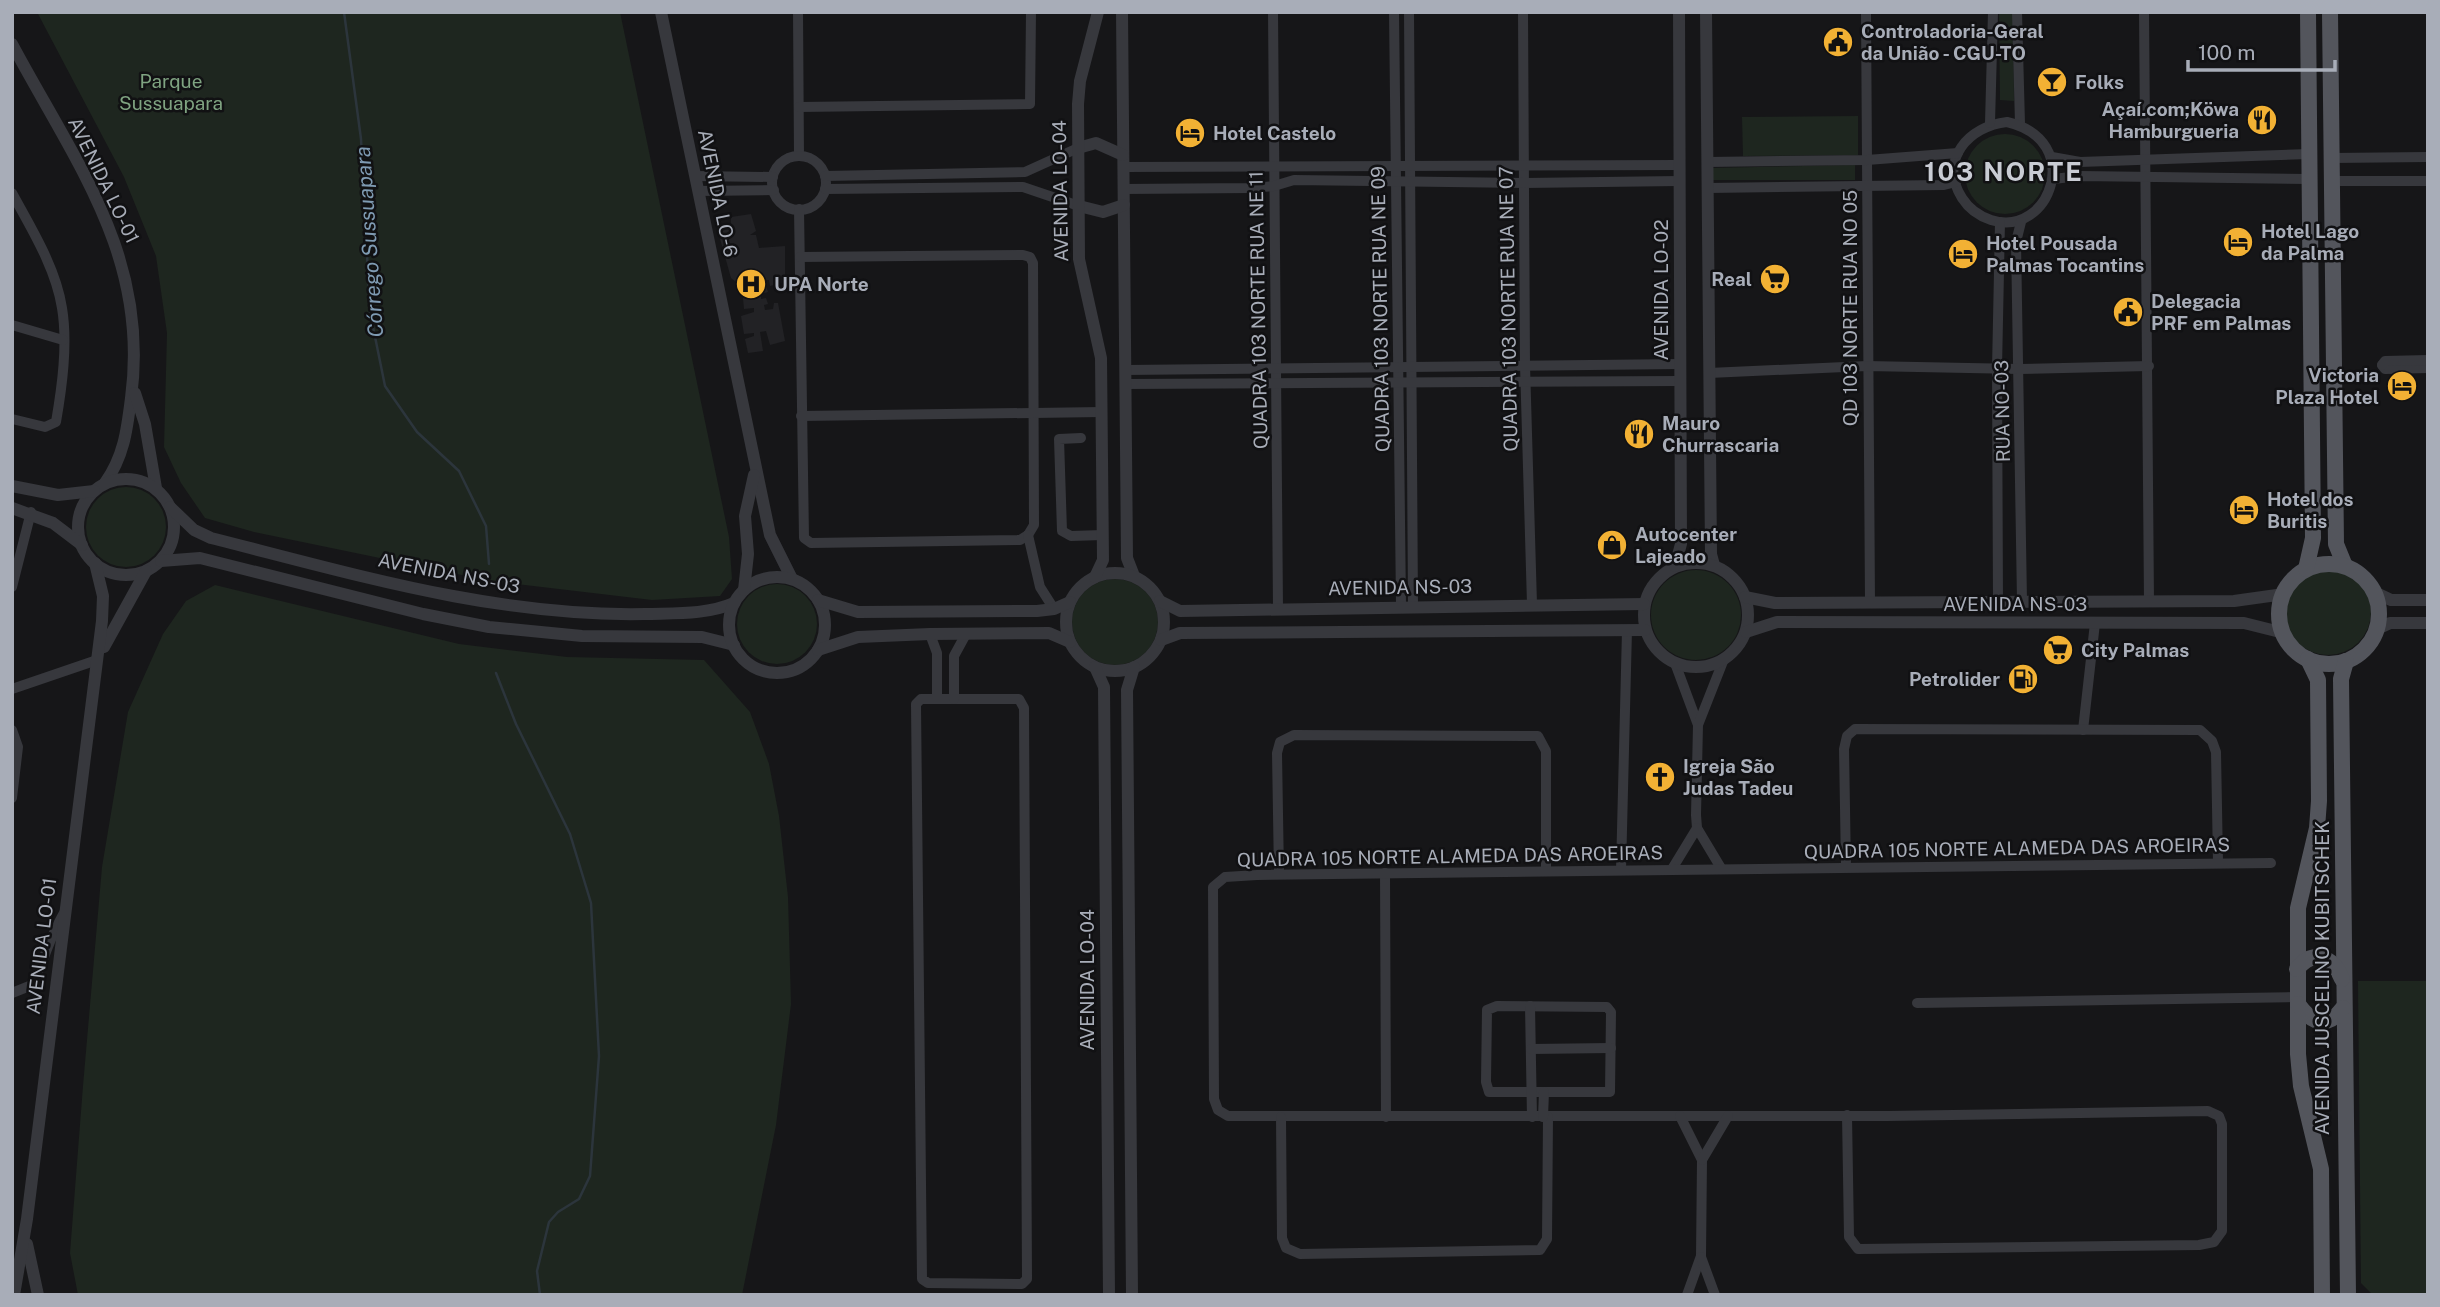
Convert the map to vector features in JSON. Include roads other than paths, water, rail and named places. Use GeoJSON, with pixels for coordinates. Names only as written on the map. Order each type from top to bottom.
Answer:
{"type":"FeatureCollection","features":[{"type":"Feature","properties":{"kind":"main road"},"geometry":{"type":"LineString","coordinates":[[2306,569],[2312,538],[2308,12]]}},
{"type":"Feature","properties":{"kind":"main road"},"geometry":{"type":"LineString","coordinates":[[2330,12],[2336,544],[2345,566]]}},
{"type":"Feature","properties":{"kind":"main road"},"geometry":{"type":"LineString","coordinates":[[2284,633],[2280,610],[2284,594],[2294,578],[2306,569],[2324,564],[2345,566],[2364,577],[2374,592],[2379,607],[2377,629],[2368,646],[2346,661],[2326,664],[2308,659]]}},
{"type":"Feature","properties":{"kind":"main road","name":"AVENIDA JUSCELINO KUBITSCHEK"},"geometry":{"type":"LineString","coordinates":[[2284,633],[2294,648],[2308,659],[2318,680],[2319,801],[2317,828],[2299,903],[2297,1000],[2300,1078],[2321,1169],[2322,1295]]}},
{"type":"Feature","properties":{"kind":"main road","name":"AVENIDA JUSCELINO KUBITSCHEK"},"geometry":{"type":"LineString","coordinates":[[2346,661],[2341,679],[2348,1295]]}},
{"type":"Feature","properties":{"kind":"main road"},"geometry":{"type":"LineString","coordinates":[[2297,969],[2311,958],[2325,958],[2335,965],[2343,981]]}},
{"type":"Feature","properties":{"kind":"main road"},"geometry":{"type":"LineString","coordinates":[[2297,1000],[2308,1017],[2319,1023],[2331,1020],[2343,1007]]}},
{"type":"Feature","properties":{"kind":"street","name":"AVENIDA LO-6"},"geometry":{"type":"LineString","coordinates":[[661,12],[773,545],[792,579]]}},
{"type":"Feature","properties":{"kind":"street"},"geometry":{"type":"LineString","coordinates":[[797,12],[799,156]]}},
{"type":"Feature","properties":{"kind":"street"},"geometry":{"type":"LineString","coordinates":[[799,107],[1030,104],[1031,12]]}},
{"type":"Feature","properties":{"kind":"street","name":"AVENIDA LO-04"},"geometry":{"type":"LineString","coordinates":[[1094,577],[1103,560],[1100,347],[1080,265],[1078,148],[1080,81],[1098,12]]}},
{"type":"Feature","properties":{"kind":"street"},"geometry":{"type":"LineString","coordinates":[[1122,12],[1127,558],[1134,576]]}},
{"type":"Feature","properties":{"kind":"street","name":"QUADRA 103 NORTE RUA NE 11"},"geometry":{"type":"LineString","coordinates":[[1273,12],[1278,608]]}},
{"type":"Feature","properties":{"kind":"street","name":"QUADRA 103 NORTE RUA NE 09"},"geometry":{"type":"LineString","coordinates":[[1394,12],[1397,381],[1407,605]]}},
{"type":"Feature","properties":{"kind":"street","name":"QUADRA 103 NORTE RUA NE 09"},"geometry":{"type":"LineString","coordinates":[[1407,605],[1411,381],[1409,12]]}},
{"type":"Feature","properties":{"kind":"street","name":"QUADRA 103 NORTE RUA NE 07"},"geometry":{"type":"LineString","coordinates":[[1523,12],[1525,381],[1532,604]]}},
{"type":"Feature","properties":{"kind":"street","name":"AVENIDA LO-02"},"geometry":{"type":"LineString","coordinates":[[1675,566],[1681,544],[1679,12]]}},
{"type":"Feature","properties":{"kind":"street"},"geometry":{"type":"LineString","coordinates":[[1706,12],[1711,554],[1714,565]]}},
{"type":"Feature","properties":{"kind":"street","name":"QD 103 NORTE RUA NO 05"},"geometry":{"type":"LineString","coordinates":[[1866,12],[1870,603]]}},
{"type":"Feature","properties":{"kind":"street"},"geometry":{"type":"LineString","coordinates":[[1990,123],[1993,12]]}},
{"type":"Feature","properties":{"kind":"street"},"geometry":{"type":"LineString","coordinates":[[2017,12],[2020,124]]}},
{"type":"Feature","properties":{"kind":"street"},"geometry":{"type":"LineString","coordinates":[[2144,12],[2149,601]]}},
{"type":"Feature","properties":{"kind":"street","name":"AVENIDA LO-01"},"geometry":{"type":"LineString","coordinates":[[12,44],[98,204],[119,252],[133,313],[133,384],[123,449],[100,487]]}},
{"type":"Feature","properties":{"kind":"street"},"geometry":{"type":"LineString","coordinates":[[2007,121],[2020,124],[2037,134],[2052,157],[2053,179],[2037,209],[2021,222],[2000,222],[1970,208],[1956,182],[1958,153],[1967,138],[1990,123],[2007,121]]}},
{"type":"Feature","properties":{"kind":"street"},"geometry":{"type":"LineString","coordinates":[[825,176],[1025,172],[1078,148],[1096,143],[1123,161],[1274,166],[1679,165]]}},
{"type":"Feature","properties":{"kind":"street"},"geometry":{"type":"LineString","coordinates":[[1708,162],[1867,160],[1958,153]]}},
{"type":"Feature","properties":{"kind":"street"},"geometry":{"type":"LineString","coordinates":[[2052,157],[2071,162],[2308,154]]}},
{"type":"Feature","properties":{"kind":"street"},"geometry":{"type":"LineString","coordinates":[[799,156],[813,160],[825,176],[825,189],[816,204],[799,209],[783,204],[774,190],[773,177],[782,163],[799,156]]}},
{"type":"Feature","properties":{"kind":"street"},"geometry":{"type":"LineString","coordinates":[[2332,158],[2428,157]]}},
{"type":"Feature","properties":{"kind":"street"},"geometry":{"type":"LineString","coordinates":[[695,176],[773,177]]}},
{"type":"Feature","properties":{"kind":"street"},"geometry":{"type":"LineString","coordinates":[[2053,179],[2308,179]]}},
{"type":"Feature","properties":{"kind":"street"},"geometry":{"type":"LineString","coordinates":[[1124,189],[1274,186],[1294,180],[1525,183],[1679,181]]}},
{"type":"Feature","properties":{"kind":"street"},"geometry":{"type":"LineString","coordinates":[[2332,181],[2428,181]]}},
{"type":"Feature","properties":{"kind":"street"},"geometry":{"type":"LineString","coordinates":[[1708,188],[1944,185],[1956,182]]}},
{"type":"Feature","properties":{"kind":"street"},"geometry":{"type":"LineString","coordinates":[[825,189],[1023,187],[1103,212],[1124,205]]}},
{"type":"Feature","properties":{"kind":"street"},"geometry":{"type":"LineString","coordinates":[[698,191],[774,190]]}},
{"type":"Feature","properties":{"kind":"street"},"geometry":{"type":"LineString","coordinates":[[12,193],[38,241],[58,291],[62,309],[63,340],[56,422],[51,426],[12,419]]}},
{"type":"Feature","properties":{"kind":"street"},"geometry":{"type":"LineString","coordinates":[[799,209],[803,533],[806,541],[1020,540],[1028,535],[1034,525],[1033,263],[1027,256],[800,257]]}},
{"type":"Feature","properties":{"kind":"street"},"geometry":{"type":"LineString","coordinates":[[1998,601],[1997,369],[2000,222]]}},
{"type":"Feature","properties":{"kind":"street","name":"RUA NO-03"},"geometry":{"type":"LineString","coordinates":[[2021,222],[2016,242],[2022,601]]}},
{"type":"Feature","properties":{"kind":"street"},"geometry":{"type":"LineString","coordinates":[[12,325],[63,340]]}},
{"type":"Feature","properties":{"kind":"street"},"geometry":{"type":"LineString","coordinates":[[2428,360],[2385,360],[2382,365],[2385,369],[2428,368]]}},
{"type":"Feature","properties":{"kind":"street"},"geometry":{"type":"LineString","coordinates":[[1125,370],[1680,364]]}},
{"type":"Feature","properties":{"kind":"street"},"geometry":{"type":"LineString","coordinates":[[1709,373],[1867,366],[2019,369],[2149,366]]}},
{"type":"Feature","properties":{"kind":"street"},"geometry":{"type":"LineString","coordinates":[[1125,384],[1680,381]]}},
{"type":"Feature","properties":{"kind":"street","name":"AVENIDA LO-01"},"geometry":{"type":"LineString","coordinates":[[133,384],[145,424],[156,488]]}},
{"type":"Feature","properties":{"kind":"street"},"geometry":{"type":"LineString","coordinates":[[801,416],[1102,412]]}},
{"type":"Feature","properties":{"kind":"street"},"geometry":{"type":"LineString","coordinates":[[1081,438],[1062,437],[1058,441],[1062,531],[1070,536],[1102,535]]}},
{"type":"Feature","properties":{"kind":"street"},"geometry":{"type":"LineString","coordinates":[[744,590],[748,554],[745,516],[755,464]]}},
{"type":"Feature","properties":{"kind":"street"},"geometry":{"type":"LineString","coordinates":[[12,486],[58,495],[130,478],[156,488]]}},
{"type":"Feature","properties":{"kind":"street"},"geometry":{"type":"LineString","coordinates":[[82,545],[79,517],[86,501],[100,487]]}},
{"type":"Feature","properties":{"kind":"street","name":"AVENIDA NS-03"},"geometry":{"type":"LineString","coordinates":[[156,488],[170,507],[194,530],[211,538],[480,602],[547,611],[621,614],[694,613],[734,603]]}},
{"type":"Feature","properties":{"kind":"street"},"geometry":{"type":"LineString","coordinates":[[12,508],[31,512],[54,523],[82,545],[95,563],[119,575],[146,571],[160,561],[169,549],[174,533],[170,507]]}},
{"type":"Feature","properties":{"kind":"street"},"geometry":{"type":"LineString","coordinates":[[12,587],[31,512]]}},
{"type":"Feature","properties":{"kind":"street"},"geometry":{"type":"LineString","coordinates":[[1028,535],[1040,587],[1054,609]]}},
{"type":"Feature","properties":{"kind":"street"},"geometry":{"type":"LineString","coordinates":[[160,561],[200,558],[422,614],[489,627],[582,636],[702,637],[734,645]]}},
{"type":"Feature","properties":{"kind":"street","name":"AVENIDA LO-01"},"geometry":{"type":"LineString","coordinates":[[27,1219],[104,601],[95,563]]}},
{"type":"Feature","properties":{"kind":"street"},"geometry":{"type":"LineString","coordinates":[[1714,565],[1737,582],[1745,597],[1748,614],[1746,632],[1737,647],[1724,659],[1708,666],[1692,667],[1675,663],[1655,648],[1645,630],[1644,604],[1654,582],[1675,566],[1714,565]]}},
{"type":"Feature","properties":{"kind":"street","name":"AVENIDA LO-01"},"geometry":{"type":"LineString","coordinates":[[95,677],[108,635],[146,571]]}},
{"type":"Feature","properties":{"kind":"street"},"geometry":{"type":"LineString","coordinates":[[1134,576],[1112,572],[1094,577],[1079,588],[1070,602],[1066,624],[1070,642],[1080,657],[1095,667],[1112,671],[1134,667],[1151,656],[1161,640],[1164,619],[1160,601]]}},
{"type":"Feature","properties":{"kind":"street","name":"AVENIDA NS-03"},"geometry":{"type":"LineString","coordinates":[[1134,576],[1149,586],[1160,601],[1180,611],[1407,605],[1644,604]]}},
{"type":"Feature","properties":{"kind":"street"},"geometry":{"type":"LineString","coordinates":[[818,650],[825,622],[818,600],[805,585],[792,579],[767,577],[744,590],[734,603],[729,622],[734,645],[748,663],[775,673],[798,668],[818,650],[858,637],[1049,633],[1070,642]]}},
{"type":"Feature","properties":{"kind":"street"},"geometry":{"type":"LineString","coordinates":[[2374,592],[2391,600],[2428,600]]}},
{"type":"Feature","properties":{"kind":"street","name":"AVENIDA NS-03"},"geometry":{"type":"LineString","coordinates":[[1745,597],[1775,603],[2234,601],[2284,594]]}},
{"type":"Feature","properties":{"kind":"street"},"geometry":{"type":"LineString","coordinates":[[818,600],[858,612],[1054,609],[1070,602]]}},
{"type":"Feature","properties":{"kind":"street","name":"AVENIDA NS-03"},"geometry":{"type":"LineString","coordinates":[[1746,632],[1777,622],[2244,623],[2284,633]]}},
{"type":"Feature","properties":{"kind":"street"},"geometry":{"type":"LineString","coordinates":[[2377,629],[2390,623],[2428,622]]}},
{"type":"Feature","properties":{"kind":"street"},"geometry":{"type":"LineString","coordinates":[[2083,730],[2095,624]]}},
{"type":"Feature","properties":{"kind":"street"},"geometry":{"type":"LineString","coordinates":[[1621,870],[1627,630]]}},
{"type":"Feature","properties":{"kind":"street"},"geometry":{"type":"LineString","coordinates":[[1161,640],[1180,633],[1645,630]]}},
{"type":"Feature","properties":{"kind":"street"},"geometry":{"type":"LineString","coordinates":[[930,634],[937,653],[937,699]]}},
{"type":"Feature","properties":{"kind":"street"},"geometry":{"type":"LineString","coordinates":[[954,699],[954,656],[966,634]]}},
{"type":"Feature","properties":{"kind":"street"},"geometry":{"type":"LineString","coordinates":[[1698,725],[1724,659]]}},
{"type":"Feature","properties":{"kind":"street"},"geometry":{"type":"LineString","coordinates":[[12,690],[97,660]]}},
{"type":"Feature","properties":{"kind":"street"},"geometry":{"type":"LineString","coordinates":[[1672,869],[1697,828],[1698,725],[1675,663]]}},
{"type":"Feature","properties":{"kind":"street","name":"AVENIDA LO-04"},"geometry":{"type":"LineString","coordinates":[[1095,667],[1104,687],[1109,1295]]}},
{"type":"Feature","properties":{"kind":"street"},"geometry":{"type":"LineString","coordinates":[[1132,1295],[1127,690],[1134,667]]}},
{"type":"Feature","properties":{"kind":"street"},"geometry":{"type":"LineString","coordinates":[[920,699],[937,699],[1019,699],[1024,708],[1027,1279],[1022,1284],[928,1283],[922,1279],[916,704],[920,699]]}},
{"type":"Feature","properties":{"kind":"street"},"geometry":{"type":"LineString","coordinates":[[1846,867],[1844,749],[1845,741],[1853,730],[2194,729],[2207,734],[2216,751],[2218,862]]}},
{"type":"Feature","properties":{"kind":"street"},"geometry":{"type":"LineString","coordinates":[[12,730],[18,760],[12,797]]}},
{"type":"Feature","properties":{"kind":"street"},"geometry":{"type":"LineString","coordinates":[[1279,874],[1276,753],[1280,743],[1294,735],[1538,736],[1546,751],[1546,870]]}},
{"type":"Feature","properties":{"kind":"street"},"geometry":{"type":"LineString","coordinates":[[1697,828],[1721,868]]}},
{"type":"Feature","properties":{"kind":"street","name":"QUADRA 105 NORTE ALAMEDA DAS AROEIRAS"},"geometry":{"type":"LineString","coordinates":[[1847,1115],[1849,1237],[1858,1249],[2209,1244],[2220,1236],[2223,1226],[2222,1124],[2217,1114],[2202,1111],[1541,1117],[1228,1116],[1215,1105],[1212,893],[1216,883],[1225,877],[1279,874],[2271,863]]}},
{"type":"Feature","properties":{"kind":"street"},"geometry":{"type":"LineString","coordinates":[[1385,873],[1386,1117]]}},
{"type":"Feature","properties":{"kind":"street"},"geometry":{"type":"LineString","coordinates":[[12,993],[32,985],[45,960],[50,936],[65,913]]}},
{"type":"Feature","properties":{"kind":"street"},"geometry":{"type":"LineString","coordinates":[[1917,1003],[2297,1000]]}},
{"type":"Feature","properties":{"kind":"street"},"geometry":{"type":"LineString","coordinates":[[1497,1006],[1607,1007],[1611,1012],[1611,1048],[1609,1092],[1494,1093],[1487,1089],[1487,1010],[1497,1006]]}},
{"type":"Feature","properties":{"kind":"street"},"geometry":{"type":"LineString","coordinates":[[1281,1117],[1282,1238],[1286,1248],[1300,1254],[1541,1250],[1547,1239],[1541,1117],[1531,1049],[1530,1006]]}},
{"type":"Feature","properties":{"kind":"street"},"geometry":{"type":"LineString","coordinates":[[1531,1049],[1611,1048]]}},
{"type":"Feature","properties":{"kind":"street"},"geometry":{"type":"LineString","coordinates":[[1679,1115],[1702,1160],[1701,1256],[1687,1295]]}},
{"type":"Feature","properties":{"kind":"street"},"geometry":{"type":"LineString","coordinates":[[1702,1160],[1728,1115]]}},
{"type":"Feature","properties":{"kind":"street"},"geometry":{"type":"LineString","coordinates":[[14,1295],[27,1219]]}},
{"type":"Feature","properties":{"kind":"street"},"geometry":{"type":"LineString","coordinates":[[27,1219],[28,1258],[38,1295]]}},
{"type":"Feature","properties":{"kind":"street"},"geometry":{"type":"LineString","coordinates":[[1701,1256],[1715,1295]]}},
{"type":"Feature","properties":{"kind":"waterway","name":"Córrego Sussuapara"},"geometry":{"type":"LineString","coordinates":[[344,12],[361,139],[370,312],[385,386],[417,432],[459,471],[486,526],[489,564]]}},
{"type":"Feature","properties":{"kind":"waterway","name":"Córrego Sussuapara"},"geometry":{"type":"LineString","coordinates":[[496,673],[516,724],[570,834],[591,903],[599,1056],[590,1176],[579,1199],[558,1212],[549,1222],[537,1271],[540,1295]]}},
{"type":"Feature","properties":{"kind":"place","name":"Controladoria-Geral da União - CGU-TO"},"geometry":{"type":"Point","coordinates":[1838,42]}},
{"type":"Feature","properties":{"kind":"place","name":"Folks"},"geometry":{"type":"Point","coordinates":[2052,82]}},
{"type":"Feature","properties":{"kind":"place","name":"Açaí.com;Köwa Hamburgueria"},"geometry":{"type":"Point","coordinates":[2262,120]}},
{"type":"Feature","properties":{"kind":"place","name":"Hotel Castelo"},"geometry":{"type":"Point","coordinates":[1190,133]}},
{"type":"Feature","properties":{"kind":"place","name":"Hotel Lago da Palma"},"geometry":{"type":"Point","coordinates":[2238,242]}},
{"type":"Feature","properties":{"kind":"place","name":"Hotel Pousada Palmas Tocantins"},"geometry":{"type":"Point","coordinates":[1963,254]}},
{"type":"Feature","properties":{"kind":"place","name":"Real"},"geometry":{"type":"Point","coordinates":[1775,279]}},
{"type":"Feature","properties":{"kind":"place","name":"UPA Norte"},"geometry":{"type":"Point","coordinates":[751,284]}},
{"type":"Feature","properties":{"kind":"place","name":"Delegacia PRF em Palmas"},"geometry":{"type":"Point","coordinates":[2128,312]}},
{"type":"Feature","properties":{"kind":"place","name":"Victoria Plaza Hotel"},"geometry":{"type":"Point","coordinates":[2402,386]}},
{"type":"Feature","properties":{"kind":"place","name":"Mauro Churrascaria"},"geometry":{"type":"Point","coordinates":[1639,434]}},
{"type":"Feature","properties":{"kind":"place","name":"Hotel dos Buritis"},"geometry":{"type":"Point","coordinates":[2244,510]}},
{"type":"Feature","properties":{"kind":"place","name":"Autocenter Lajeado"},"geometry":{"type":"Point","coordinates":[1612,545]}},
{"type":"Feature","properties":{"kind":"place","name":"City Palmas"},"geometry":{"type":"Point","coordinates":[2058,650]}},
{"type":"Feature","properties":{"kind":"place","name":"Petrolider"},"geometry":{"type":"Point","coordinates":[2023,679]}},
{"type":"Feature","properties":{"kind":"place","name":"Igreja São Judas Tadeu"},"geometry":{"type":"Point","coordinates":[1660,777]}},
{"type":"Feature","properties":{"kind":"district","name":"103 NORTE"},"geometry":{"type":"Point","coordinates":[2004,171]}},
{"type":"Feature","properties":{"kind":"park label","name":"Parque Sussuapara"},"geometry":{"type":"Point","coordinates":[171,92]}}]}
